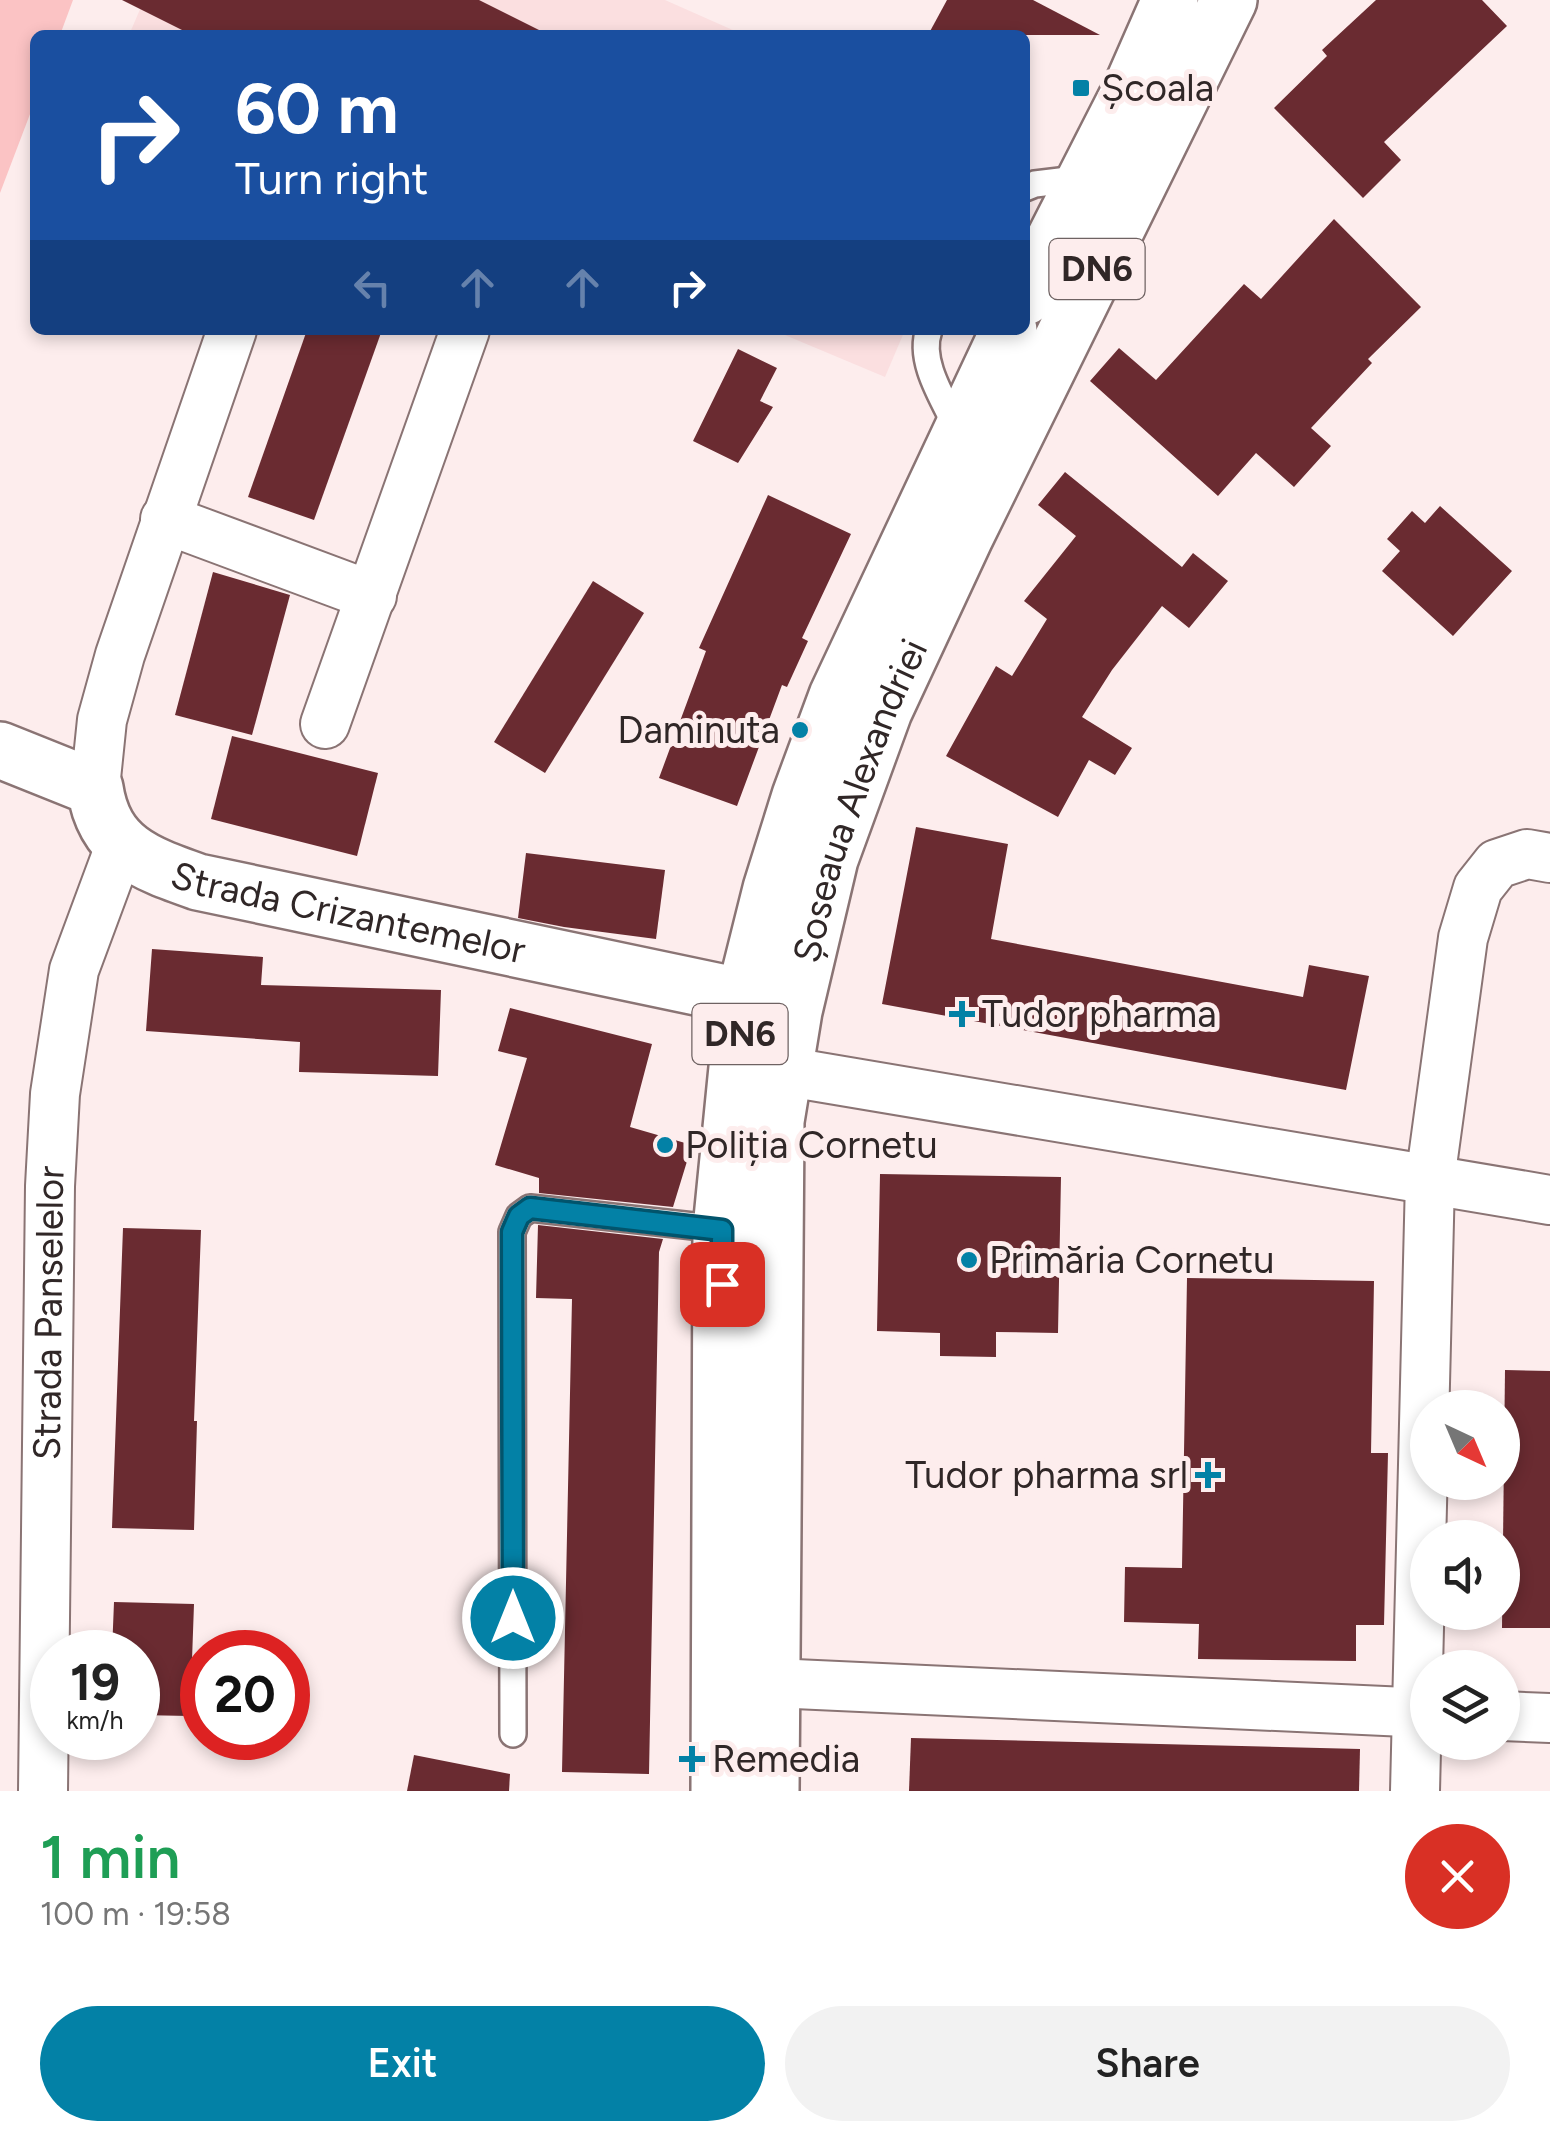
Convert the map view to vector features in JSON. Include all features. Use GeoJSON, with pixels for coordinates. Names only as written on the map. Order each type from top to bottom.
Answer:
{"type":"FeatureCollection","features":[{"type":"Feature","properties":{"kind":"main road","name":"DN6"},"geometry":{"type":"LineString","coordinates":[[1030,287],[1130,91],[1170,0]]}},
{"type":"Feature","properties":{"kind":"main road","name":"Șoseaua Alexandriei"},"geometry":{"type":"LineString","coordinates":[[770,1791],[776,1121],[794,1011],[830,859],[884,711],[965,537],[1230,0]]}},
{"type":"Feature","properties":{"kind":"main road","name":"Șoseaua Alexandriei"},"geometry":{"type":"LineString","coordinates":[[719,1791],[722,1230],[744,997],[788,833],[837,696],[1007,335]]}},
{"type":"Feature","properties":{"kind":"main road"},"geometry":{"type":"LineString","coordinates":[[0,750],[95,788],[99,812],[120,846]]}},
{"type":"Feature","properties":{"kind":"main road","name":"Strada Crizantemelor"},"geometry":{"type":"LineString","coordinates":[[120,846],[173,873],[218,886],[744,997]]}},
{"type":"Feature","properties":{"kind":"street"},"geometry":{"type":"LineString","coordinates":[[95,788],[102,720],[165,520],[230,335]]}},
{"type":"Feature","properties":{"kind":"street"},"geometry":{"type":"LineString","coordinates":[[325,724],[463,335]]}},
{"type":"Feature","properties":{"kind":"street"},"geometry":{"type":"LineString","coordinates":[[165,520],[372,596]]}},
{"type":"Feature","properties":{"kind":"street","name":"Strada Panselelor"},"geometry":{"type":"LineString","coordinates":[[44,1791],[54,1094],[74,970],[120,846]]}},
{"type":"Feature","properties":{"kind":"street"},"geometry":{"type":"LineString","coordinates":[[1424,1650],[1430,1180],[1469,912],[1478,888],[1497,864],[1527,854],[1550,858]]}},
{"type":"Feature","properties":{"kind":"street"},"geometry":{"type":"LineString","coordinates":[[784,1071],[1550,1200]]}},
{"type":"Feature","properties":{"kind":"street"},"geometry":{"type":"LineString","coordinates":[[773,1683],[1410,1712]]}},
{"type":"Feature","properties":{"kind":"street"},"geometry":{"type":"LineString","coordinates":[[1520,1717],[1550,1718]]}},
{"type":"Feature","properties":{"kind":"street"},"geometry":{"type":"LineString","coordinates":[[1415,1791],[1418,1760]]}},
{"type":"Feature","properties":{"kind":"lane"},"geometry":{"type":"LineString","coordinates":[[1030,186],[1086,178]]}},
{"type":"Feature","properties":{"kind":"lane"},"geometry":{"type":"LineString","coordinates":[[927,335],[924,343],[932,374],[960,434]]}},
{"type":"Feature","properties":{"kind":"lane"},"geometry":{"type":"LineString","coordinates":[[513,1734],[512,1232],[519,1216],[530,1208],[722,1230]]}},
{"type":"Feature","properties":{"kind":"shaded area"},"geometry":{"type":"Polygon","coordinates":[[[0,0],[73,0],[62,30],[30,30],[30,114],[0,193],[0,0]]]}},
{"type":"Feature","properties":{"kind":"shaded area"},"geometry":{"type":"Polygon","coordinates":[[[144,0],[665,0],[733,30],[131,30],[144,0]]]}},
{"type":"Feature","properties":{"kind":"shaded area"},"geometry":{"type":"Polygon","coordinates":[[[785,335],[903,335],[885,377],[785,335]]]}},
{"type":"Feature","properties":{"kind":"building"},"geometry":{"type":"Polygon","coordinates":[[[122,0],[479,0],[539,30],[182,30],[122,0]]]}},
{"type":"Feature","properties":{"kind":"building"},"geometry":{"type":"Polygon","coordinates":[[[947,0],[1033,0],[1100,35],[1030,35],[1030,30],[931,30],[947,0]]]}},
{"type":"Feature","properties":{"kind":"building"},"geometry":{"type":"Polygon","coordinates":[[[1376,0],[1482,0],[1507,26],[1384,142],[1401,160],[1363,198],[1274,108],[1327,56],[1322,50],[1376,0]]]}},
{"type":"Feature","properties":{"kind":"building"},"geometry":{"type":"Polygon","coordinates":[[[1334,219],[1421,307],[1368,359],[1372,363],[1311,428],[1331,446],[1294,487],[1256,453],[1218,496],[1090,381],[1119,348],[1156,380],[1244,284],[1261,299],[1334,219]]]}},
{"type":"Feature","properties":{"kind":"building"},"geometry":{"type":"Polygon","coordinates":[[[305,335],[380,335],[314,520],[248,497],[305,335]]]}},
{"type":"Feature","properties":{"kind":"building"},"geometry":{"type":"Polygon","coordinates":[[[738,349],[777,368],[760,401],[773,407],[738,463],[693,441],[738,349]]]}},
{"type":"Feature","properties":{"kind":"building"},"geometry":{"type":"Polygon","coordinates":[[[1065,472],[1182,567],[1193,553],[1228,581],[1189,628],[1162,606],[1112,670],[1082,717],[1132,748],[1115,775],[1089,760],[1058,817],[946,756],[996,666],[1012,676],[1047,619],[1024,601],[1076,536],[1038,505],[1065,472]]]}},
{"type":"Feature","properties":{"kind":"building"},"geometry":{"type":"Polygon","coordinates":[[[768,495],[851,534],[802,638],[808,641],[787,687],[782,685],[737,806],[659,778],[706,651],[699,648],[768,495]]]}},
{"type":"Feature","properties":{"kind":"building"},"geometry":{"type":"Polygon","coordinates":[[[1440,506],[1512,571],[1453,636],[1382,571],[1400,551],[1387,539],[1412,511],[1425,523],[1440,506]]]}},
{"type":"Feature","properties":{"kind":"building"},"geometry":{"type":"Polygon","coordinates":[[[213,572],[290,595],[252,735],[175,715],[213,572]]]}},
{"type":"Feature","properties":{"kind":"building"},"geometry":{"type":"Polygon","coordinates":[[[593,581],[644,613],[545,773],[494,742],[593,581]]]}},
{"type":"Feature","properties":{"kind":"building"},"geometry":{"type":"Polygon","coordinates":[[[232,736],[378,773],[357,856],[211,819],[232,736]]]}},
{"type":"Feature","properties":{"kind":"building"},"geometry":{"type":"Polygon","coordinates":[[[916,827],[1008,844],[991,939],[1303,997],[1309,965],[1369,976],[1346,1090],[882,1004],[916,827]]]}},
{"type":"Feature","properties":{"kind":"building"},"geometry":{"type":"Polygon","coordinates":[[[526,853],[665,870],[656,939],[518,918],[526,853]]]}},
{"type":"Feature","properties":{"kind":"building"},"geometry":{"type":"Polygon","coordinates":[[[152,949],[263,957],[261,985],[441,990],[438,1076],[299,1072],[300,1042],[146,1031],[152,949]]]}},
{"type":"Feature","properties":{"kind":"building"},"geometry":{"type":"Polygon","coordinates":[[[510,1008],[652,1044],[630,1127],[692,1145],[673,1207],[539,1193],[539,1178],[495,1165],[527,1058],[498,1051],[510,1008]]]}},
{"type":"Feature","properties":{"kind":"building"},"geometry":{"type":"Polygon","coordinates":[[[880,1174],[1061,1177],[1058,1333],[996,1332],[996,1357],[940,1356],[940,1333],[877,1331],[880,1174]]]}},
{"type":"Feature","properties":{"kind":"building"},"geometry":{"type":"Polygon","coordinates":[[[538,1225],[663,1239],[659,1252],[649,1774],[562,1772],[572,1299],[536,1298],[538,1225]]]}},
{"type":"Feature","properties":{"kind":"building"},"geometry":{"type":"Polygon","coordinates":[[[123,1228],[201,1230],[194,1530],[112,1528],[123,1228]]]}},
{"type":"Feature","properties":{"kind":"building"},"geometry":{"type":"Polygon","coordinates":[[[1187,1278],[1374,1281],[1371,1453],[1388,1453],[1384,1625],[1356,1625],[1356,1661],[1198,1659],[1199,1624],[1124,1622],[1125,1567],[1182,1568],[1187,1278]]]}},
{"type":"Feature","properties":{"kind":"building"},"geometry":{"type":"Polygon","coordinates":[[[1505,1370],[1550,1371],[1550,1628],[1520,1628],[1520,1520],[1503,1520],[1503,1500],[1520,1500],[1520,1390],[1505,1390],[1505,1370]]]}},
{"type":"Feature","properties":{"kind":"building"},"geometry":{"type":"Polygon","coordinates":[[[114,1602],[194,1604],[193,1630],[180,1630],[180,1716],[160,1715],[160,1630],[113,1630],[114,1602]]]}},
{"type":"Feature","properties":{"kind":"building"},"geometry":{"type":"Polygon","coordinates":[[[911,1738],[1360,1749],[1359,1791],[909,1791],[911,1738]]]}},
{"type":"Feature","properties":{"kind":"building"},"geometry":{"type":"Polygon","coordinates":[[[414,1755],[510,1774],[509,1791],[407,1791],[414,1755]]]}},
{"type":"Feature","properties":{"kind":"place","name":"Școala"},"geometry":{"type":"Point","coordinates":[1081,88]}},
{"type":"Feature","properties":{"kind":"place","name":"Daminuta"},"geometry":{"type":"Point","coordinates":[800,730]}},
{"type":"Feature","properties":{"kind":"place","name":"Tudor pharma"},"geometry":{"type":"Point","coordinates":[962,1014]}},
{"type":"Feature","properties":{"kind":"place","name":"Poliția Cornetu"},"geometry":{"type":"Point","coordinates":[665,1145]}},
{"type":"Feature","properties":{"kind":"place","name":"Primăria Cornetu"},"geometry":{"type":"Point","coordinates":[969,1260]}},
{"type":"Feature","properties":{"kind":"place","name":"Tudor pharma srl"},"geometry":{"type":"Point","coordinates":[1208,1475]}},
{"type":"Feature","properties":{"kind":"place","name":"Remedia"},"geometry":{"type":"Point","coordinates":[692,1759]}},
{"type":"Feature","properties":{"kind":"route"},"geometry":{"type":"LineString","coordinates":[[513,1618],[512,1232],[519,1216],[530,1208],[722,1230],[722,1284]]}}]}
